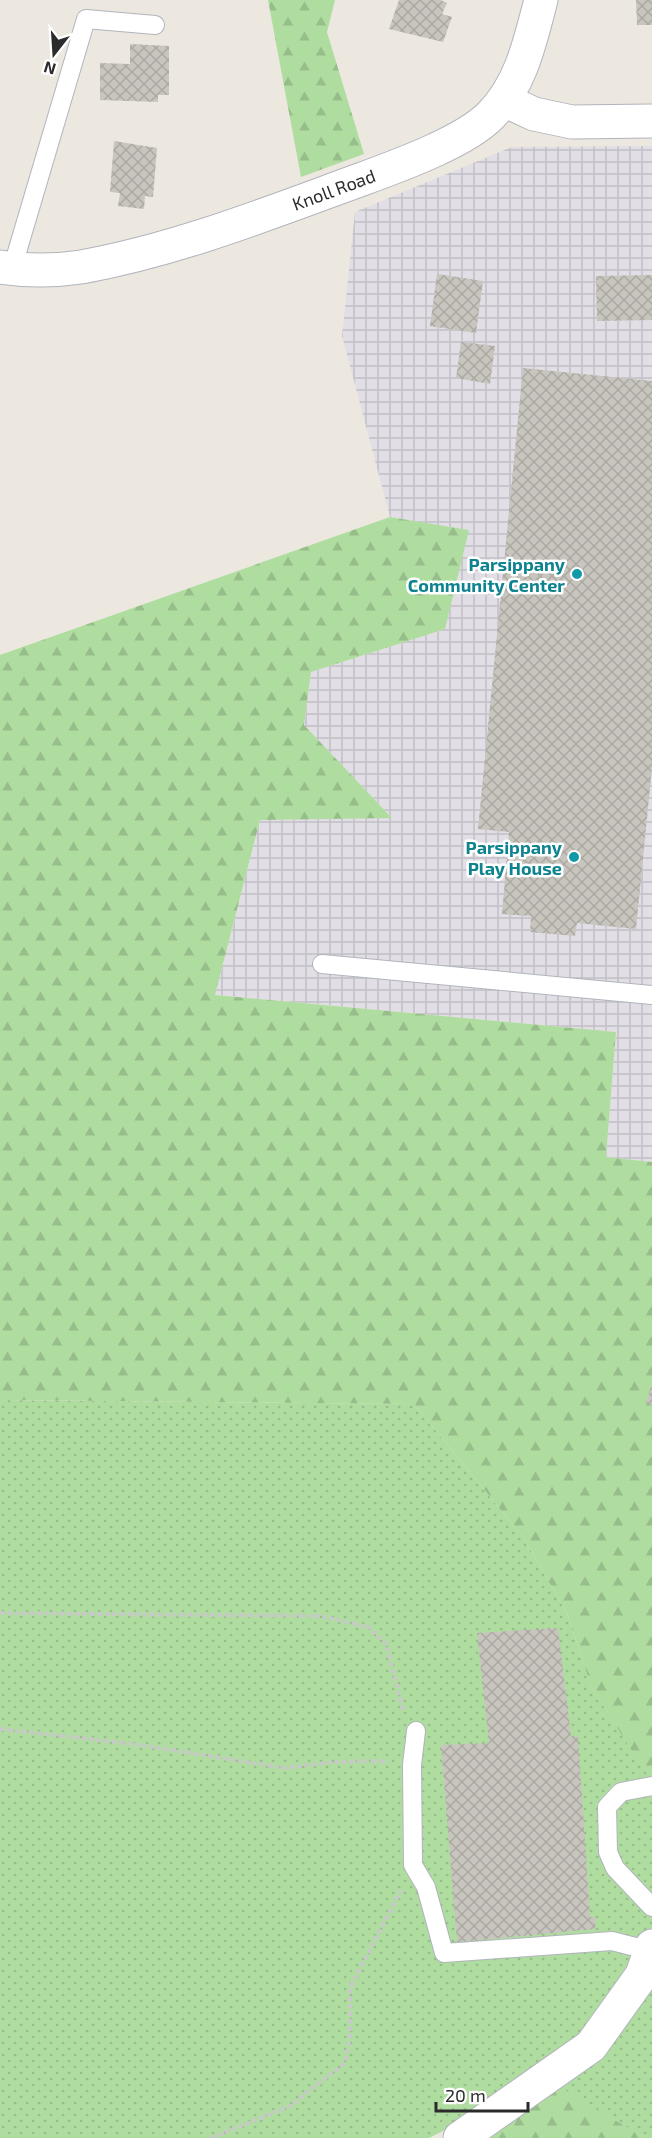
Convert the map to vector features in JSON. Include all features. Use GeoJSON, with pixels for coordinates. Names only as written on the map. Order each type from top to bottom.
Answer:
{"type":"FeatureCollection","features":[{"type":"Feature","properties":{"kind":"street","name":"Knoll Road"},"geometry":{"type":"LineString","coordinates":[[6,268],[38,270],[79,267],[161,249],[240,224],[397,166],[467,134],[491,116],[519,75],[542,0]]}},
{"type":"Feature","properties":{"kind":"street"},"geometry":{"type":"LineString","coordinates":[[504,100],[534,114],[572,122],[652,121]]}},
{"type":"Feature","properties":{"kind":"street"},"geometry":{"type":"LineString","coordinates":[[460,2138],[591,2046],[642,1975],[651,1949]]}},
{"type":"Feature","properties":{"kind":"lane"},"geometry":{"type":"LineString","coordinates":[[6,268],[86,19],[155,25]]}},
{"type":"Feature","properties":{"kind":"lane"},"geometry":{"type":"LineString","coordinates":[[322,964],[652,995]]}},
{"type":"Feature","properties":{"kind":"lane"},"geometry":{"type":"LineString","coordinates":[[416,1731],[412,1765],[413,1865],[426,1887],[444,1953],[612,1941],[651,1949]]}},
{"type":"Feature","properties":{"kind":"lane"},"geometry":{"type":"LineString","coordinates":[[652,1786],[621,1792],[607,1807],[609,1852],[615,1868],[652,1907]]}},
{"type":"Feature","properties":{"kind":"path"},"geometry":{"type":"LineString","coordinates":[[0,1612],[320,1616],[368,1627],[386,1644],[403,1712],[416,1731]]}},
{"type":"Feature","properties":{"kind":"path"},"geometry":{"type":"LineString","coordinates":[[0,1729],[134,1744],[285,1768],[334,1762],[389,1761],[412,1765]]}},
{"type":"Feature","properties":{"kind":"path"},"geometry":{"type":"LineString","coordinates":[[211,2138],[290,2106],[345,2063],[350,2036],[350,1988],[413,1865]]}},
{"type":"Feature","properties":{"kind":"shaded area"},"geometry":{"type":"Polygon","coordinates":[[[652,146],[652,1162],[606,1157],[616,1032],[215,995],[260,820],[391,817],[304,725],[311,672],[444,629],[468,530],[390,517],[342,336],[355,212],[512,147],[652,146]]]}},
{"type":"Feature","properties":{"kind":"green space"},"geometry":{"type":"Polygon","coordinates":[[[268,0],[335,0],[327,32],[364,154],[301,177],[268,0]]]}},
{"type":"Feature","properties":{"kind":"green space"},"geometry":{"type":"Polygon","coordinates":[[[390,517],[469,530],[445,629],[311,672],[304,725],[392,818],[260,820],[215,995],[616,1032],[606,1157],[652,1162],[652,1773],[649,1778],[591,1686],[567,1613],[523,1537],[414,1404],[0,1400],[0,655],[390,517]]]}},
{"type":"Feature","properties":{"kind":"green space"},"geometry":{"type":"Polygon","coordinates":[[[0,1400],[414,1404],[523,1537],[567,1613],[591,1686],[649,1777],[652,1773],[652,2138],[645,2138],[545,2079],[429,2138],[0,2138],[0,1400]]]}},
{"type":"Feature","properties":{"kind":"green space"},"geometry":{"type":"Polygon","coordinates":[[[545,2078],[645,2138],[478,2138],[545,2078]]]}},
{"type":"Feature","properties":{"kind":"building"},"geometry":{"type":"Polygon","coordinates":[[[399,0],[441,0],[447,3],[442,14],[452,17],[443,42],[389,29],[399,0]]]}},
{"type":"Feature","properties":{"kind":"building"},"geometry":{"type":"Polygon","coordinates":[[[636,0],[652,0],[652,25],[637,25],[636,0]]]}},
{"type":"Feature","properties":{"kind":"building"},"geometry":{"type":"Polygon","coordinates":[[[130,44],[169,46],[169,95],[158,95],[158,102],[100,100],[100,63],[130,64],[130,44]]]}},
{"type":"Feature","properties":{"kind":"building"},"geometry":{"type":"Polygon","coordinates":[[[114,141],[157,148],[153,197],[145,196],[144,209],[118,206],[120,193],[110,192],[114,141]]]}},
{"type":"Feature","properties":{"kind":"building"},"geometry":{"type":"Polygon","coordinates":[[[437,274],[483,281],[476,333],[430,326],[437,274]]]}},
{"type":"Feature","properties":{"kind":"building"},"geometry":{"type":"Polygon","coordinates":[[[652,275],[652,320],[597,321],[596,276],[652,275]]]}},
{"type":"Feature","properties":{"kind":"building"},"geometry":{"type":"Polygon","coordinates":[[[461,342],[495,346],[490,384],[456,378],[461,342]]]}},
{"type":"Feature","properties":{"kind":"building","name":"Parsippany Community Center"},"geometry":{"type":"Polygon","coordinates":[[[523,368],[652,381],[652,767],[636,929],[577,923],[575,936],[530,932],[531,916],[502,914],[509,832],[478,829],[523,368]]]}},
{"type":"Feature","properties":{"kind":"building"},"geometry":{"type":"Polygon","coordinates":[[[652,1386],[652,1405],[646,1403],[652,1386]]]}},
{"type":"Feature","properties":{"kind":"building"},"geometry":{"type":"Polygon","coordinates":[[[558,1628],[571,1737],[578,1736],[590,1917],[596,1917],[595,1929],[457,1942],[441,1745],[489,1743],[477,1633],[558,1628]]]}},
{"type":"Feature","properties":{"kind":"place","name":"Parsippany Community Center"},"geometry":{"type":"Point","coordinates":[577,574]}},
{"type":"Feature","properties":{"kind":"place","name":"Parsippany Play House"},"geometry":{"type":"Point","coordinates":[574,857]}}]}
